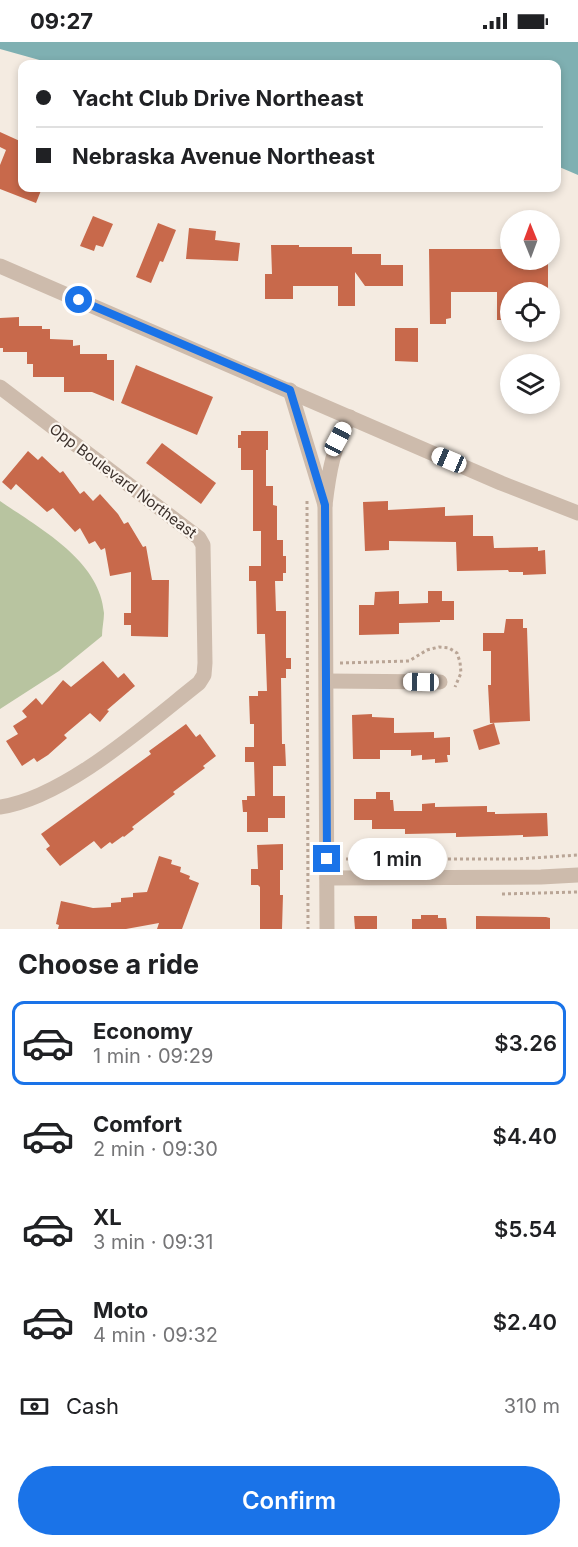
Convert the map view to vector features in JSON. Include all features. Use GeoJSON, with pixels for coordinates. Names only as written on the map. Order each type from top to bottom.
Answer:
{"type":"FeatureCollection","features":[{"type":"Feature","properties":{"kind":"street"},"geometry":{"type":"LineString","coordinates":[[0,266],[501,483],[578,513]]}},
{"type":"Feature","properties":{"kind":"street","name":"Opp Boulevard Northeast"},"geometry":{"type":"LineString","coordinates":[[0,387],[200,538],[203,545],[205,663],[204,675],[199,682],[89,767],[29,800],[0,807]]}},
{"type":"Feature","properties":{"kind":"street"},"geometry":{"type":"LineString","coordinates":[[290,390],[325,505]]}},
{"type":"Feature","properties":{"kind":"street"},"geometry":{"type":"LineString","coordinates":[[327,929],[325,505],[330,464],[338,439],[350,417]]}},
{"type":"Feature","properties":{"kind":"street"},"geometry":{"type":"LineString","coordinates":[[327,681],[440,682]]}},
{"type":"Feature","properties":{"kind":"street"},"geometry":{"type":"LineString","coordinates":[[327,878],[578,875]]}},
{"type":"Feature","properties":{"kind":"path"},"geometry":{"type":"LineString","coordinates":[[307,495],[308,929]]}},
{"type":"Feature","properties":{"kind":"path"},"geometry":{"type":"LineString","coordinates":[[308,859],[517,858],[578,855]]}},
{"type":"Feature","properties":{"kind":"green space"},"geometry":{"type":"Polygon","coordinates":[[[0,501],[49,534],[80,561],[92,577],[100,594],[104,613],[102,636],[59,671],[0,709],[0,501]]]}},
{"type":"Feature","properties":{"kind":"water"},"geometry":{"type":"Polygon","coordinates":[[[0,42],[578,42],[578,175],[561,168],[561,60],[39,60],[0,49],[0,42]]]}},
{"type":"Feature","properties":{"kind":"building"},"geometry":{"type":"Polygon","coordinates":[[[0,132],[18,140],[18,192],[40,192],[36,203],[0,189],[0,165],[6,150],[0,147],[0,132]]]}},
{"type":"Feature","properties":{"kind":"building"},"geometry":{"type":"Polygon","coordinates":[[[93,216],[113,224],[103,247],[96,245],[94,251],[80,246],[93,216]]]}},
{"type":"Feature","properties":{"kind":"building"},"geometry":{"type":"Polygon","coordinates":[[[158,223],[176,230],[163,262],[160,261],[151,283],[136,277],[158,223]]]}},
{"type":"Feature","properties":{"kind":"building"},"geometry":{"type":"Polygon","coordinates":[[[189,228],[216,231],[215,240],[240,243],[238,261],[186,259],[189,228]]]}},
{"type":"Feature","properties":{"kind":"building"},"geometry":{"type":"Polygon","coordinates":[[[271,245],[352,247],[352,254],[381,254],[381,265],[403,265],[403,286],[365,286],[355,272],[355,306],[338,306],[338,286],[293,286],[293,299],[265,299],[265,274],[272,274],[271,245]]]}},
{"type":"Feature","properties":{"kind":"building"},"geometry":{"type":"Polygon","coordinates":[[[429,249],[500,249],[500,270],[548,270],[548,282],[500,282],[500,320],[497,320],[497,292],[451,292],[451,318],[446,319],[446,324],[430,324],[429,249]]]}},
{"type":"Feature","properties":{"kind":"building"},"geometry":{"type":"Polygon","coordinates":[[[19,317],[19,326],[42,326],[42,329],[50,329],[50,339],[73,340],[73,346],[80,345],[80,354],[107,354],[107,360],[114,360],[114,401],[92,392],[64,392],[64,377],[33,377],[33,364],[27,364],[27,352],[3,352],[3,348],[0,348],[0,318],[19,317]]]}},
{"type":"Feature","properties":{"kind":"building"},"geometry":{"type":"Polygon","coordinates":[[[395,328],[418,328],[418,362],[395,361],[395,328]]]}},
{"type":"Feature","properties":{"kind":"building"},"geometry":{"type":"Polygon","coordinates":[[[136,365],[213,397],[197,435],[121,403],[136,365]]]}},
{"type":"Feature","properties":{"kind":"building"},"geometry":{"type":"Polygon","coordinates":[[[241,431],[268,431],[266,486],[273,486],[273,505],[277,506],[277,540],[283,540],[283,556],[286,556],[286,573],[283,573],[283,581],[275,581],[276,611],[286,611],[286,658],[291,658],[291,669],[286,669],[286,678],[281,678],[282,744],[285,744],[286,766],[273,766],[273,796],[285,796],[285,818],[268,818],[268,832],[247,832],[247,812],[243,812],[242,800],[247,800],[247,796],[255,796],[254,762],[245,762],[245,747],[254,747],[254,724],[250,724],[249,696],[258,696],[258,691],[267,691],[265,634],[257,634],[256,581],[249,581],[249,566],[261,566],[261,531],[253,531],[253,470],[241,470],[241,448],[238,448],[238,435],[241,435],[241,431]]]}},
{"type":"Feature","properties":{"kind":"building"},"geometry":{"type":"Polygon","coordinates":[[[162,443],[216,483],[201,504],[146,463],[162,443]]]}},
{"type":"Feature","properties":{"kind":"building"},"geometry":{"type":"Polygon","coordinates":[[[28,451],[38,460],[42,456],[60,473],[63,471],[80,494],[84,491],[93,501],[100,494],[124,524],[128,522],[143,547],[146,546],[152,580],[169,580],[168,637],[131,636],[131,625],[124,625],[124,613],[131,613],[131,572],[110,576],[105,548],[101,550],[95,541],[89,544],[80,528],[75,532],[53,508],[47,512],[16,484],[11,490],[2,482],[28,451]]]}},
{"type":"Feature","properties":{"kind":"building"},"geometry":{"type":"Polygon","coordinates":[[[388,501],[388,510],[445,507],[445,516],[473,515],[473,536],[493,536],[494,548],[538,547],[538,551],[545,550],[546,574],[523,575],[523,572],[509,572],[508,570],[457,571],[456,542],[389,541],[389,550],[365,551],[363,502],[388,501]]]}},
{"type":"Feature","properties":{"kind":"building"},"geometry":{"type":"Polygon","coordinates":[[[399,591],[399,604],[428,603],[428,591],[442,591],[442,601],[454,601],[454,620],[399,623],[399,634],[359,635],[359,605],[374,605],[375,592],[399,591]]]}},
{"type":"Feature","properties":{"kind":"building"},"geometry":{"type":"Polygon","coordinates":[[[506,619],[523,619],[523,628],[527,628],[530,721],[490,723],[488,685],[491,685],[491,651],[483,651],[483,633],[504,633],[506,619]]]}},
{"type":"Feature","properties":{"kind":"building"},"geometry":{"type":"Polygon","coordinates":[[[103,661],[118,678],[124,673],[135,686],[107,710],[109,711],[100,722],[90,713],[64,735],[67,738],[48,755],[37,762],[34,758],[22,766],[6,741],[18,734],[13,726],[27,717],[22,711],[36,698],[42,705],[63,680],[71,687],[103,661]]]}},
{"type":"Feature","properties":{"kind":"building"},"geometry":{"type":"Polygon","coordinates":[[[372,714],[372,717],[394,718],[394,733],[434,732],[434,738],[450,737],[448,762],[435,763],[435,759],[422,760],[422,755],[411,756],[411,750],[380,750],[380,759],[353,759],[352,715],[372,714]]]}},
{"type":"Feature","properties":{"kind":"building"},"geometry":{"type":"Polygon","coordinates":[[[494,723],[500,744],[479,750],[473,730],[494,723]]]}},
{"type":"Feature","properties":{"kind":"building"},"geometry":{"type":"Polygon","coordinates":[[[186,724],[196,737],[200,734],[216,756],[203,766],[205,768],[173,792],[175,794],[132,827],[134,829],[124,837],[112,844],[110,842],[101,849],[94,841],[60,866],[46,849],[50,846],[41,834],[151,754],[149,751],[186,724]]]}},
{"type":"Feature","properties":{"kind":"building"},"geometry":{"type":"Polygon","coordinates":[[[376,792],[390,792],[394,811],[422,811],[422,804],[435,803],[435,807],[487,806],[487,812],[495,812],[495,814],[547,813],[548,836],[456,837],[456,833],[405,834],[405,829],[372,829],[372,820],[354,820],[354,799],[376,799],[376,792]]]}},
{"type":"Feature","properties":{"kind":"building"},"geometry":{"type":"Polygon","coordinates":[[[283,844],[283,870],[280,870],[280,895],[283,895],[282,929],[260,929],[260,887],[251,885],[251,869],[258,869],[257,845],[283,844]]]}},
{"type":"Feature","properties":{"kind":"building"},"geometry":{"type":"Polygon","coordinates":[[[159,856],[172,860],[171,864],[181,867],[180,872],[199,883],[182,929],[157,929],[159,923],[126,929],[58,929],[59,925],[56,924],[61,901],[93,908],[111,907],[111,903],[121,902],[121,898],[133,897],[133,893],[147,892],[159,856]]]}},
{"type":"Feature","properties":{"kind":"building"},"geometry":{"type":"Polygon","coordinates":[[[421,915],[438,915],[438,918],[446,918],[447,929],[412,929],[412,919],[421,919],[421,915]]]}},
{"type":"Feature","properties":{"kind":"building"},"geometry":{"type":"Polygon","coordinates":[[[354,916],[377,916],[377,929],[355,929],[354,916]]]}},
{"type":"Feature","properties":{"kind":"building"},"geometry":{"type":"Polygon","coordinates":[[[476,916],[546,917],[550,918],[550,929],[476,929],[476,916]]]}},
{"type":"Feature","properties":{"kind":"route"},"geometry":{"type":"LineString","coordinates":[[79,300],[290,390],[298,423],[325,505],[327,859]]}}]}
